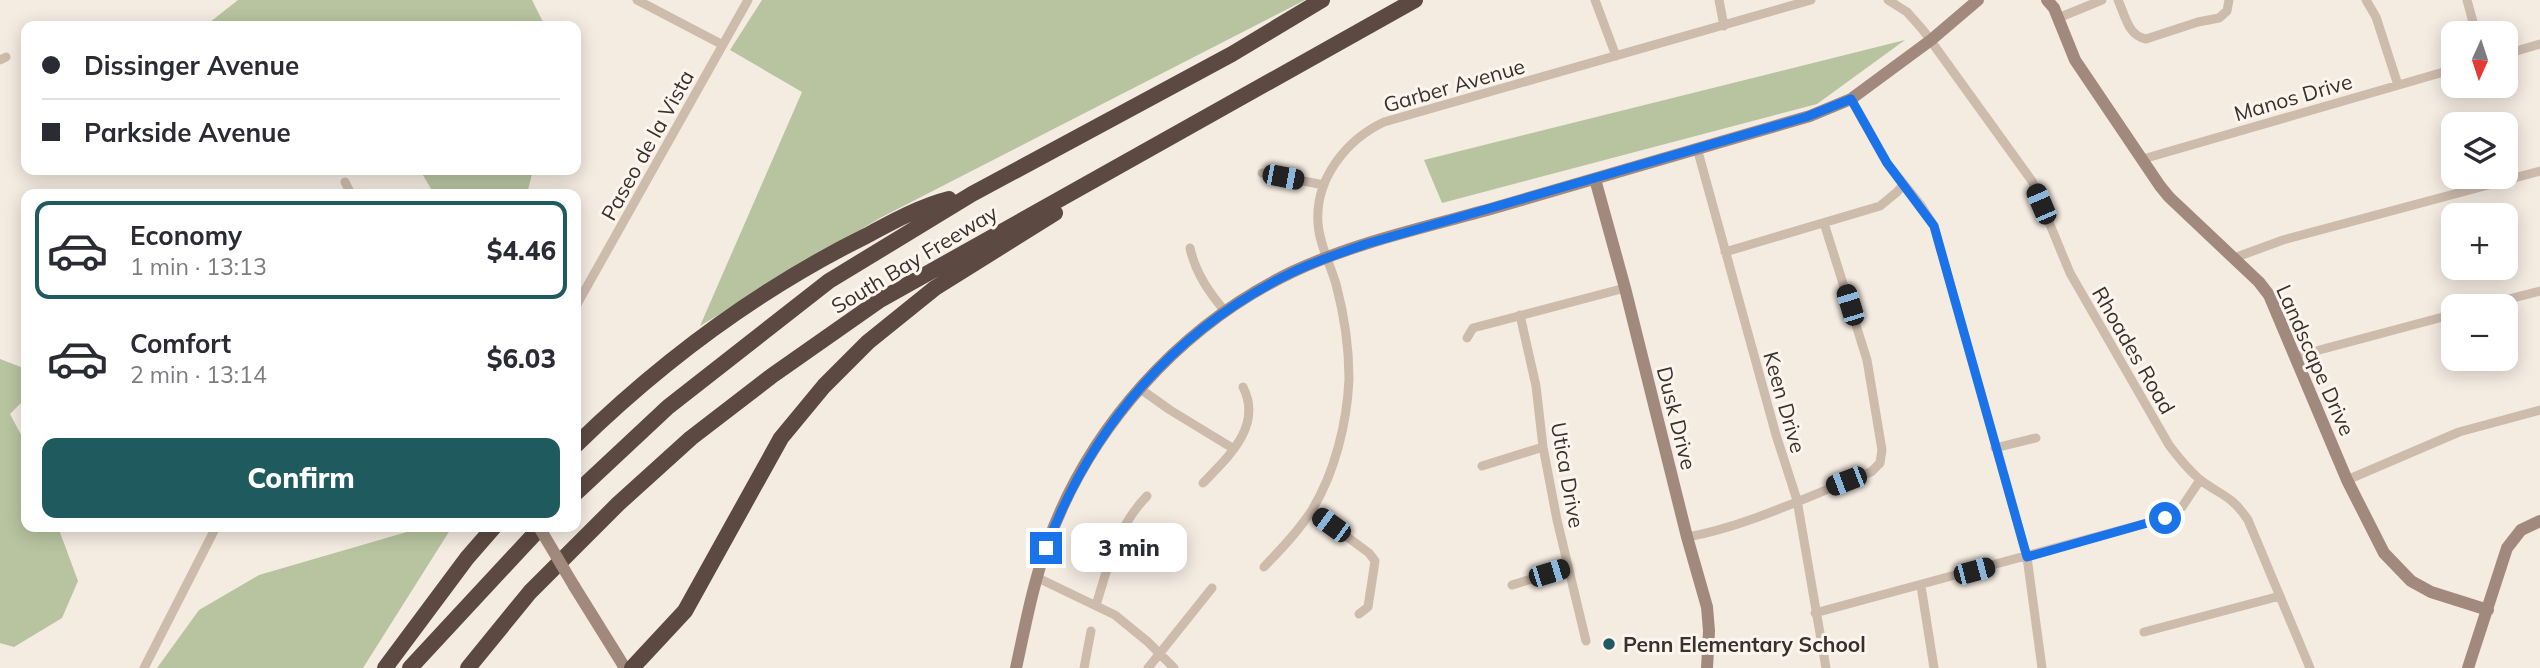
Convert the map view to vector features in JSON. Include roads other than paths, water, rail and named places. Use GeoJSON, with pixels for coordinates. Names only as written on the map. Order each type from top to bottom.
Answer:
{"type":"FeatureCollection","features":[{"type":"Feature","properties":{"kind":"highway","name":"South Bay Freeway"},"geometry":{"type":"LineString","coordinates":[[581,488],[668,407],[829,281],[972,194],[1232,54],[1322,0]]}},
{"type":"Feature","properties":{"kind":"highway","name":"South Bay Freeway"},"geometry":{"type":"LineString","coordinates":[[468,668],[530,592],[618,504],[691,438],[762,383],[880,300],[1415,0]]}},
{"type":"Feature","properties":{"kind":"highway"},"geometry":{"type":"LineString","coordinates":[[632,668],[685,611],[781,438],[824,386],[868,342],[935,288],[1168,138]]}},
{"type":"Feature","properties":{"kind":"highway"},"geometry":{"type":"LineString","coordinates":[[581,441],[680,354],[779,284],[882,228],[940,202],[972,194]]}},
{"type":"Feature","properties":{"kind":"highway"},"geometry":{"type":"LineString","coordinates":[[385,668],[459,568],[491,532]]}},
{"type":"Feature","properties":{"kind":"highway"},"geometry":{"type":"LineString","coordinates":[[410,668],[535,532]]}},
{"type":"Feature","properties":{"kind":"street"},"geometry":{"type":"LineString","coordinates":[[636,0],[723,45]]}},
{"type":"Feature","properties":{"kind":"street","name":"Paseo de la Vista"},"geometry":{"type":"LineString","coordinates":[[581,297],[748,0]]}},
{"type":"Feature","properties":{"kind":"street"},"geometry":{"type":"LineString","coordinates":[[1595,0],[1616,56]]}},
{"type":"Feature","properties":{"kind":"street"},"geometry":{"type":"LineString","coordinates":[[1719,0],[1724,26]]}},
{"type":"Feature","properties":{"kind":"street","name":"Garber Avenue"},"geometry":{"type":"LineString","coordinates":[[1264,567],[1312,511],[1340,440],[1349,381],[1346,337],[1336,285],[1318,226],[1324,185],[1334,165],[1348,147],[1364,133],[1384,122],[1811,0]]}},
{"type":"Feature","properties":{"kind":"street"},"geometry":{"type":"LineString","coordinates":[[1888,0],[1907,12],[1931,40]]}},
{"type":"Feature","properties":{"kind":"street"},"geometry":{"type":"LineString","coordinates":[[1016,668],[1049,538],[1073,484],[1139,388],[1162,362],[1224,311],[1292,272],[1366,244],[1806,117],[1851,99],[1931,40],[1978,0]]}},
{"type":"Feature","properties":{"kind":"street","name":"Landscape Drive"},"geometry":{"type":"LineString","coordinates":[[2047,0],[2054,8],[2075,60],[2169,197],[2269,295],[2297,356],[2347,480],[2384,553],[2398,569],[2431,592],[2488,610]]}},
{"type":"Feature","properties":{"kind":"street"},"geometry":{"type":"LineString","coordinates":[[2057,18],[2102,0]]}},
{"type":"Feature","properties":{"kind":"street"},"geometry":{"type":"LineString","coordinates":[[2118,0],[2131,31],[2137,37],[2146,38],[2219,18],[2229,8],[2229,0]]}},
{"type":"Feature","properties":{"kind":"street"},"geometry":{"type":"LineString","coordinates":[[2366,0],[2376,18],[2398,85]]}},
{"type":"Feature","properties":{"kind":"street"},"geometry":{"type":"LineString","coordinates":[[2467,0],[2473,21]]}},
{"type":"Feature","properties":{"kind":"street","name":"Rhoades Road"},"geometry":{"type":"LineString","coordinates":[[1931,40],[2032,181],[2070,273],[2168,445],[2200,480],[2225,494],[2248,520],[2310,668]]}},
{"type":"Feature","properties":{"kind":"street"},"geometry":{"type":"LineString","coordinates":[[2518,50],[2540,44]]}},
{"type":"Feature","properties":{"kind":"street","name":"Manos Drive"},"geometry":{"type":"LineString","coordinates":[[2143,159],[2441,73]]}},
{"type":"Feature","properties":{"kind":"street"},"geometry":{"type":"LineString","coordinates":[[1851,99],[1867,130],[1934,226],[2027,557],[2042,668]]}},
{"type":"Feature","properties":{"kind":"street","name":"Keen Drive"},"geometry":{"type":"LineString","coordinates":[[1697,148],[1784,465],[1797,500],[1826,668]]}},
{"type":"Feature","properties":{"kind":"street"},"geometry":{"type":"LineString","coordinates":[[2234,258],[2283,240],[2540,171]]}},
{"type":"Feature","properties":{"kind":"street"},"geometry":{"type":"LineString","coordinates":[[1262,173],[1324,185]]}},
{"type":"Feature","properties":{"kind":"street","name":"Dusk Drive"},"geometry":{"type":"LineString","coordinates":[[1595,179],[1626,288],[1687,537],[1707,607],[1707,668]]}},
{"type":"Feature","properties":{"kind":"street"},"geometry":{"type":"LineString","coordinates":[[345,182],[348,189]]}},
{"type":"Feature","properties":{"kind":"street"},"geometry":{"type":"LineString","coordinates":[[1725,253],[1880,206],[1903,184]]}},
{"type":"Feature","properties":{"kind":"street"},"geometry":{"type":"LineString","coordinates":[[1687,537],[1711,533],[1747,521],[1871,472],[1880,463],[1882,450],[1867,360],[1824,223]]}},
{"type":"Feature","properties":{"kind":"street"},"geometry":{"type":"LineString","coordinates":[[1190,248],[1193,261],[1211,296],[1224,311]]}},
{"type":"Feature","properties":{"kind":"street"},"geometry":{"type":"LineString","coordinates":[[1467,338],[1473,328],[1626,288]]}},
{"type":"Feature","properties":{"kind":"street"},"geometry":{"type":"LineString","coordinates":[[2518,296],[2540,290]]}},
{"type":"Feature","properties":{"kind":"street","name":"Utica Drive"},"geometry":{"type":"LineString","coordinates":[[1520,315],[1536,386],[1543,447],[1567,568],[1586,641]]}},
{"type":"Feature","properties":{"kind":"street"},"geometry":{"type":"LineString","coordinates":[[2297,356],[2441,317]]}},
{"type":"Feature","properties":{"kind":"street"},"geometry":{"type":"LineString","coordinates":[[1203,482],[1243,436],[1250,411],[1243,387]]}},
{"type":"Feature","properties":{"kind":"street"},"geometry":{"type":"LineString","coordinates":[[1139,388],[1234,449]]}},
{"type":"Feature","properties":{"kind":"street"},"geometry":{"type":"LineString","coordinates":[[2347,480],[2459,432],[2540,410]]}},
{"type":"Feature","properties":{"kind":"street"},"geometry":{"type":"LineString","coordinates":[[1995,448],[2036,438]]}},
{"type":"Feature","properties":{"kind":"street"},"geometry":{"type":"LineString","coordinates":[[1482,467],[1543,447]]}},
{"type":"Feature","properties":{"kind":"street"},"geometry":{"type":"LineString","coordinates":[[1815,613],[2165,518],[2182,507],[2200,480]]}},
{"type":"Feature","properties":{"kind":"street"},"geometry":{"type":"LineString","coordinates":[[1096,604],[1119,536],[1132,512],[1147,496]]}},
{"type":"Feature","properties":{"kind":"street"},"geometry":{"type":"LineString","coordinates":[[1312,511],[1369,553],[1375,561],[1368,607],[1359,614]]}},
{"type":"Feature","properties":{"kind":"street"},"geometry":{"type":"LineString","coordinates":[[2468,668],[2507,548],[2521,530],[2540,521]]}},
{"type":"Feature","properties":{"kind":"street"},"geometry":{"type":"LineString","coordinates":[[145,668],[213,532]]}},
{"type":"Feature","properties":{"kind":"street"},"geometry":{"type":"LineString","coordinates":[[543,532],[625,668]]}},
{"type":"Feature","properties":{"kind":"street"},"geometry":{"type":"LineString","coordinates":[[1513,585],[1567,568]]}},
{"type":"Feature","properties":{"kind":"street"},"geometry":{"type":"LineString","coordinates":[[1038,578],[1115,615],[1174,668]]}},
{"type":"Feature","properties":{"kind":"street"},"geometry":{"type":"LineString","coordinates":[[1920,586],[1934,668]]}},
{"type":"Feature","properties":{"kind":"street"},"geometry":{"type":"LineString","coordinates":[[1148,668],[1212,588]]}},
{"type":"Feature","properties":{"kind":"street"},"geometry":{"type":"LineString","coordinates":[[2144,632],[2280,596]]}},
{"type":"Feature","properties":{"kind":"street"},"geometry":{"type":"LineString","coordinates":[[1084,668],[1091,631]]}},
{"type":"Feature","properties":{"kind":"place","name":"Penn Elementary School"},"geometry":{"type":"Point","coordinates":[1609,644]}}]}
